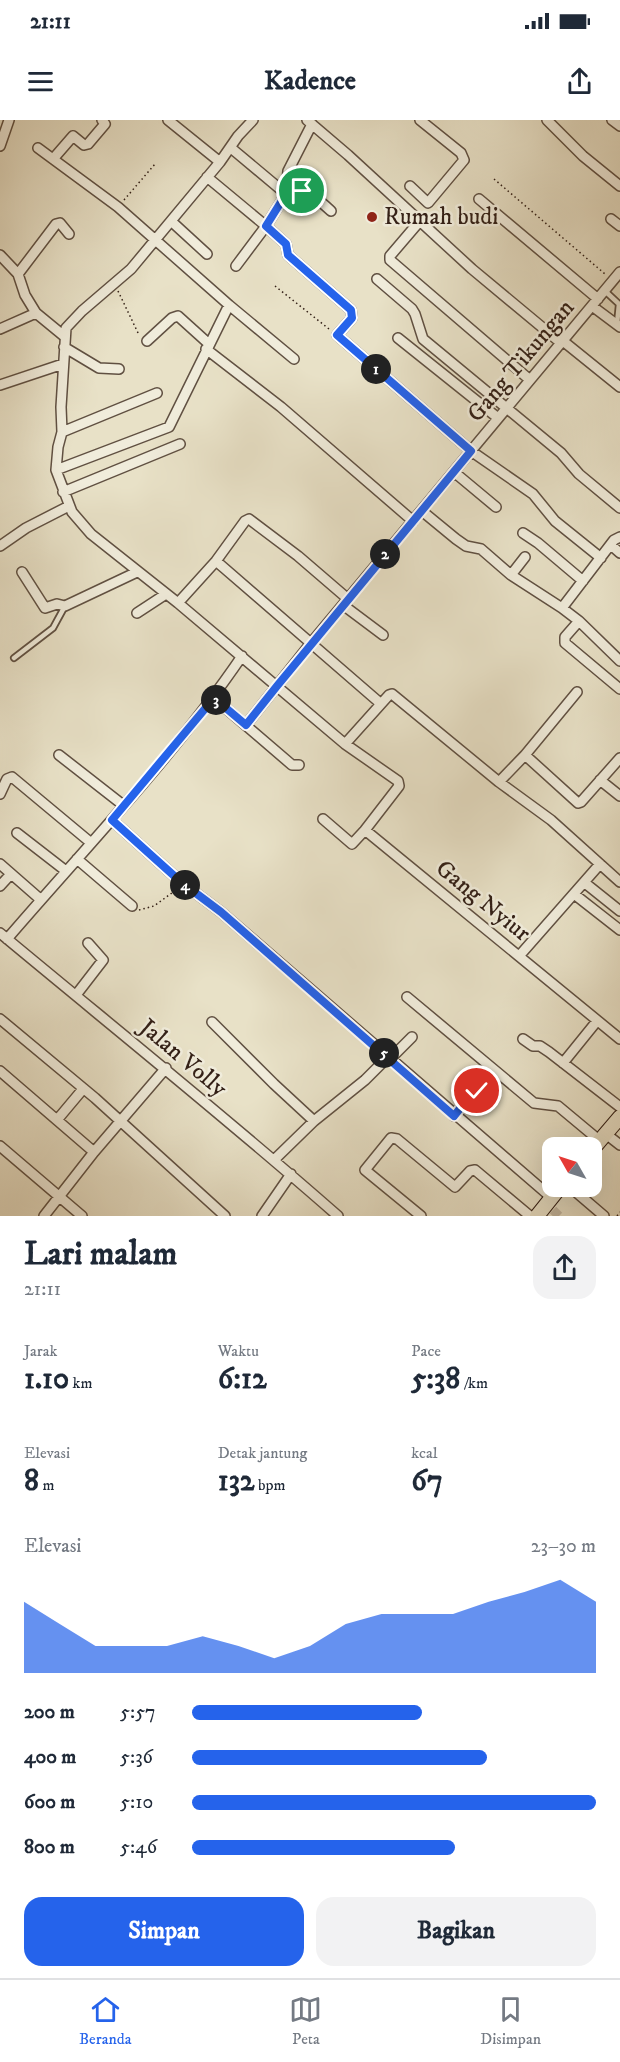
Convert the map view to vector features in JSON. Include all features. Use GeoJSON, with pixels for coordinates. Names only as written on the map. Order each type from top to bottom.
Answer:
{"type":"FeatureCollection","features":[{"type":"Feature","properties":{"kind":"main road"},"geometry":{"type":"LineString","coordinates":[[602,1138],[620,1117]]}},
{"type":"Feature","properties":{"kind":"street"},"geometry":{"type":"LineString","coordinates":[[0,146],[9,120]]}},
{"type":"Feature","properties":{"kind":"street"},"geometry":{"type":"LineString","coordinates":[[53,159],[73,136],[84,145],[88,144],[105,124],[102,120]]}},
{"type":"Feature","properties":{"kind":"street"},"geometry":{"type":"LineString","coordinates":[[168,120],[220,162]]}},
{"type":"Feature","properties":{"kind":"street"},"geometry":{"type":"LineString","coordinates":[[410,186],[428,203],[464,160],[461,153],[420,120]]}},
{"type":"Feature","properties":{"kind":"street"},"geometry":{"type":"LineString","coordinates":[[547,120],[583,156],[620,186]]}},
{"type":"Feature","properties":{"kind":"street"},"geometry":{"type":"LineString","coordinates":[[612,120],[620,126]]}},
{"type":"Feature","properties":{"kind":"street"},"geometry":{"type":"LineString","coordinates":[[236,266],[266,226],[286,194],[288,171],[309,122],[348,155],[419,222],[562,342],[620,387]]}},
{"type":"Feature","properties":{"kind":"street"},"geometry":{"type":"LineString","coordinates":[[251,123],[238,136],[220,162],[131,270],[69,323],[64,336],[62,432],[56,468],[69,506],[91,534],[178,603],[345,744],[399,783],[366,830],[352,844],[323,819]]}},
{"type":"Feature","properties":{"kind":"street"},"geometry":{"type":"LineString","coordinates":[[38,148],[118,207],[228,306],[294,359]]}},
{"type":"Feature","properties":{"kind":"street"},"geometry":{"type":"LineString","coordinates":[[231,148],[286,194]]}},
{"type":"Feature","properties":{"kind":"street"},"geometry":{"type":"LineString","coordinates":[[207,177],[286,244],[288,255],[351,310],[352,318],[337,335],[471,451],[533,494],[555,522],[601,558]]}},
{"type":"Feature","properties":{"kind":"street"},"geometry":{"type":"LineString","coordinates":[[286,194],[302,191],[311,193],[331,211]]}},
{"type":"Feature","properties":{"kind":"street"},"geometry":{"type":"LineString","coordinates":[[479,199],[619,326]]}},
{"type":"Feature","properties":{"kind":"street"},"geometry":{"type":"LineString","coordinates":[[611,219],[620,226]]}},
{"type":"Feature","properties":{"kind":"street"},"geometry":{"type":"LineString","coordinates":[[171,220],[207,254]]}},
{"type":"Feature","properties":{"kind":"street"},"geometry":{"type":"LineString","coordinates":[[419,222],[390,256],[390,260],[530,381]]}},
{"type":"Feature","properties":{"kind":"street"},"geometry":{"type":"LineString","coordinates":[[18,274],[56,224],[60,223],[69,234]]}},
{"type":"Feature","properties":{"kind":"street"},"geometry":{"type":"LineString","coordinates":[[0,255],[18,274],[25,295],[36,314],[64,336]]}},
{"type":"Feature","properties":{"kind":"street","name":"Gang Tikungan"},"geometry":{"type":"LineString","coordinates":[[246,725],[311,643],[620,272]]}},
{"type":"Feature","properties":{"kind":"street"},"geometry":{"type":"LineString","coordinates":[[377,279],[412,309],[423,339],[561,453],[579,474],[620,508]]}},
{"type":"Feature","properties":{"kind":"street"},"geometry":{"type":"LineString","coordinates":[[56,468],[169,428],[228,306]]}},
{"type":"Feature","properties":{"kind":"street"},"geometry":{"type":"LineString","coordinates":[[0,329],[36,314]]}},
{"type":"Feature","properties":{"kind":"street"},"geometry":{"type":"LineString","coordinates":[[147,341],[172,318],[178,316],[208,346],[413,521]]}},
{"type":"Feature","properties":{"kind":"street"},"geometry":{"type":"LineString","coordinates":[[398,339],[498,418]]}},
{"type":"Feature","properties":{"kind":"street"},"geometry":{"type":"LineString","coordinates":[[64,347],[99,369],[119,369]]}},
{"type":"Feature","properties":{"kind":"street"},"geometry":{"type":"LineString","coordinates":[[0,385],[63,364]]}},
{"type":"Feature","properties":{"kind":"street"},"geometry":{"type":"LineString","coordinates":[[62,432],[157,393]]}},
{"type":"Feature","properties":{"kind":"street"},"geometry":{"type":"LineString","coordinates":[[63,492],[180,444]]}},
{"type":"Feature","properties":{"kind":"street"},"geometry":{"type":"LineString","coordinates":[[454,472],[496,507]]}},
{"type":"Feature","properties":{"kind":"street"},"geometry":{"type":"LineString","coordinates":[[0,546],[26,528],[69,506]]}},
{"type":"Feature","properties":{"kind":"street"},"geometry":{"type":"LineString","coordinates":[[422,511],[464,545],[481,549],[512,574],[562,608],[579,621],[620,661]]}},
{"type":"Feature","properties":{"kind":"street"},"geometry":{"type":"LineString","coordinates":[[178,603],[216,561],[245,521],[250,519],[298,556],[383,635]]}},
{"type":"Feature","properties":{"kind":"street"},"geometry":{"type":"LineString","coordinates":[[523,533],[583,581]]}},
{"type":"Feature","properties":{"kind":"street"},"geometry":{"type":"LineString","coordinates":[[562,608],[611,545],[620,537]]}},
{"type":"Feature","properties":{"kind":"street"},"geometry":{"type":"LineString","coordinates":[[611,545],[620,553]]}},
{"type":"Feature","properties":{"kind":"street"},"geometry":{"type":"LineString","coordinates":[[512,574],[525,557]]}},
{"type":"Feature","properties":{"kind":"street"},"geometry":{"type":"LineString","coordinates":[[216,561],[380,704]]}},
{"type":"Feature","properties":{"kind":"street"},"geometry":{"type":"LineString","coordinates":[[22,572],[44,607],[49,608],[57,604],[65,606],[137,572]]}},
{"type":"Feature","properties":{"kind":"street"},"geometry":{"type":"LineString","coordinates":[[137,613],[166,594]]}},
{"type":"Feature","properties":{"kind":"street"},"geometry":{"type":"LineString","coordinates":[[579,621],[565,638],[566,643],[620,689]]}},
{"type":"Feature","properties":{"kind":"street"},"geometry":{"type":"LineString","coordinates":[[3,936],[112,820],[214,698],[242,657]]}},
{"type":"Feature","properties":{"kind":"street"},"geometry":{"type":"LineString","coordinates":[[500,782],[577,692]]}},
{"type":"Feature","properties":{"kind":"street"},"geometry":{"type":"LineString","coordinates":[[345,744],[388,694],[396,696],[500,782],[551,820],[620,882]]}},
{"type":"Feature","properties":{"kind":"street"},"geometry":{"type":"LineString","coordinates":[[214,698],[292,765],[299,765]]}},
{"type":"Feature","properties":{"kind":"street"},"geometry":{"type":"LineString","coordinates":[[58,755],[123,805]]}},
{"type":"Feature","properties":{"kind":"street"},"geometry":{"type":"LineString","coordinates":[[525,755],[578,803],[620,758]]}},
{"type":"Feature","properties":{"kind":"street"},"geometry":{"type":"LineString","coordinates":[[0,794],[7,779],[12,777],[90,842]]}},
{"type":"Feature","properties":{"kind":"street"},"geometry":{"type":"LineString","coordinates":[[600,780],[620,796]]}},
{"type":"Feature","properties":{"kind":"street"},"geometry":{"type":"LineString","coordinates":[[112,820],[181,882],[221,912],[389,1058],[454,1116],[547,1207]]}},
{"type":"Feature","properties":{"kind":"street","name":"Gang Nyiur"},"geometry":{"type":"LineString","coordinates":[[366,830],[620,1039]]}},
{"type":"Feature","properties":{"kind":"street"},"geometry":{"type":"LineString","coordinates":[[17,833],[66,871]]}},
{"type":"Feature","properties":{"kind":"street"},"geometry":{"type":"LineString","coordinates":[[77,859],[132,906]]}},
{"type":"Feature","properties":{"kind":"street"},"geometry":{"type":"LineString","coordinates":[[0,864],[40,899]]}},
{"type":"Feature","properties":{"kind":"street"},"geometry":{"type":"LineString","coordinates":[[520,955],[600,864]]}},
{"type":"Feature","properties":{"kind":"street"},"geometry":{"type":"LineString","coordinates":[[0,886],[11,874]]}},
{"type":"Feature","properties":{"kind":"street"},"geometry":{"type":"LineString","coordinates":[[585,883],[620,911]]}},
{"type":"Feature","properties":{"kind":"street"},"geometry":{"type":"LineString","coordinates":[[574,894],[620,930]]}},
{"type":"Feature","properties":{"kind":"street","name":"Jalan Volly"},"geometry":{"type":"LineString","coordinates":[[3,936],[166,1068],[338,1216]]}},
{"type":"Feature","properties":{"kind":"street"},"geometry":{"type":"LineString","coordinates":[[76,995],[103,960],[88,943]]}},
{"type":"Feature","properties":{"kind":"street"},"geometry":{"type":"LineString","coordinates":[[407,997],[534,1103],[558,1106],[593,1137]]}},
{"type":"Feature","properties":{"kind":"street"},"geometry":{"type":"LineString","coordinates":[[0,1018],[121,1121],[225,1216]]}},
{"type":"Feature","properties":{"kind":"street"},"geometry":{"type":"LineString","coordinates":[[563,1063],[597,1021]]}},
{"type":"Feature","properties":{"kind":"street"},"geometry":{"type":"LineString","coordinates":[[212,1022],[314,1121]]}},
{"type":"Feature","properties":{"kind":"street"},"geometry":{"type":"LineString","coordinates":[[274,1159],[314,1121],[365,1080],[412,1037]]}},
{"type":"Feature","properties":{"kind":"street"},"geometry":{"type":"LineString","coordinates":[[523,1039],[533,1046],[544,1048],[620,1107]]}},
{"type":"Feature","properties":{"kind":"street"},"geometry":{"type":"LineString","coordinates":[[44,1216],[94,1152],[166,1068]]}},
{"type":"Feature","properties":{"kind":"street"},"geometry":{"type":"LineString","coordinates":[[0,1071],[94,1152]]}},
{"type":"Feature","properties":{"kind":"street"},"geometry":{"type":"LineString","coordinates":[[57,1120],[83,1089]]}},
{"type":"Feature","properties":{"kind":"street"},"geometry":{"type":"LineString","coordinates":[[454,1116],[474,1091],[485,1097]]}},
{"type":"Feature","properties":{"kind":"street"},"geometry":{"type":"LineString","coordinates":[[421,1216],[365,1170],[389,1140],[395,1138],[455,1187],[470,1171],[475,1170],[530,1216]]}},
{"type":"Feature","properties":{"kind":"street"},"geometry":{"type":"LineString","coordinates":[[602,1142],[620,1145]]}},
{"type":"Feature","properties":{"kind":"street"},"geometry":{"type":"LineString","coordinates":[[0,1146],[82,1216]]}},
{"type":"Feature","properties":{"kind":"street"},"geometry":{"type":"LineString","coordinates":[[262,1216],[291,1174]]}},
{"type":"Feature","properties":{"kind":"street"},"geometry":{"type":"LineString","coordinates":[[582,1197],[604,1216]]}},
{"type":"Feature","properties":{"kind":"lane"},"geometry":{"type":"LineString","coordinates":[[605,291],[619,304],[619,326]]}},
{"type":"Feature","properties":{"kind":"lane"},"geometry":{"type":"LineString","coordinates":[[14,658],[52,628],[65,606]]}},
{"type":"Feature","properties":{"kind":"path"},"geometry":{"type":"LineString","coordinates":[[118,207],[155,164]]}},
{"type":"Feature","properties":{"kind":"path"},"geometry":{"type":"LineString","coordinates":[[494,179],[613,281]]}},
{"type":"Feature","properties":{"kind":"path"},"geometry":{"type":"LineString","coordinates":[[114,285],[142,340],[147,341]]}},
{"type":"Feature","properties":{"kind":"path"},"geometry":{"type":"LineString","coordinates":[[275,286],[337,335]]}},
{"type":"Feature","properties":{"kind":"path"},"geometry":{"type":"LineString","coordinates":[[132,906],[141,910],[154,906],[174,894],[181,882]]}},
{"type":"Feature","properties":{"kind":"path"},"geometry":{"type":"LineString","coordinates":[[617,1216],[620,1212]]}},
{"type":"Feature","properties":{"kind":"tunnel"},"geometry":{"type":"LineString","coordinates":[[553,1210],[559,1216]]}},
{"type":"Feature","properties":{"kind":"place","name":"Rumah budi"},"geometry":{"type":"Point","coordinates":[372,217]}},
{"type":"Feature","properties":{"kind":"route"},"geometry":{"type":"LineString","coordinates":[[302,191],[286,194],[266,226],[286,244],[288,255],[351,310],[352,318],[337,335],[471,451],[246,725],[214,698],[112,820],[181,882],[250,937],[454,1116],[474,1091],[477,1091]]}}]}
